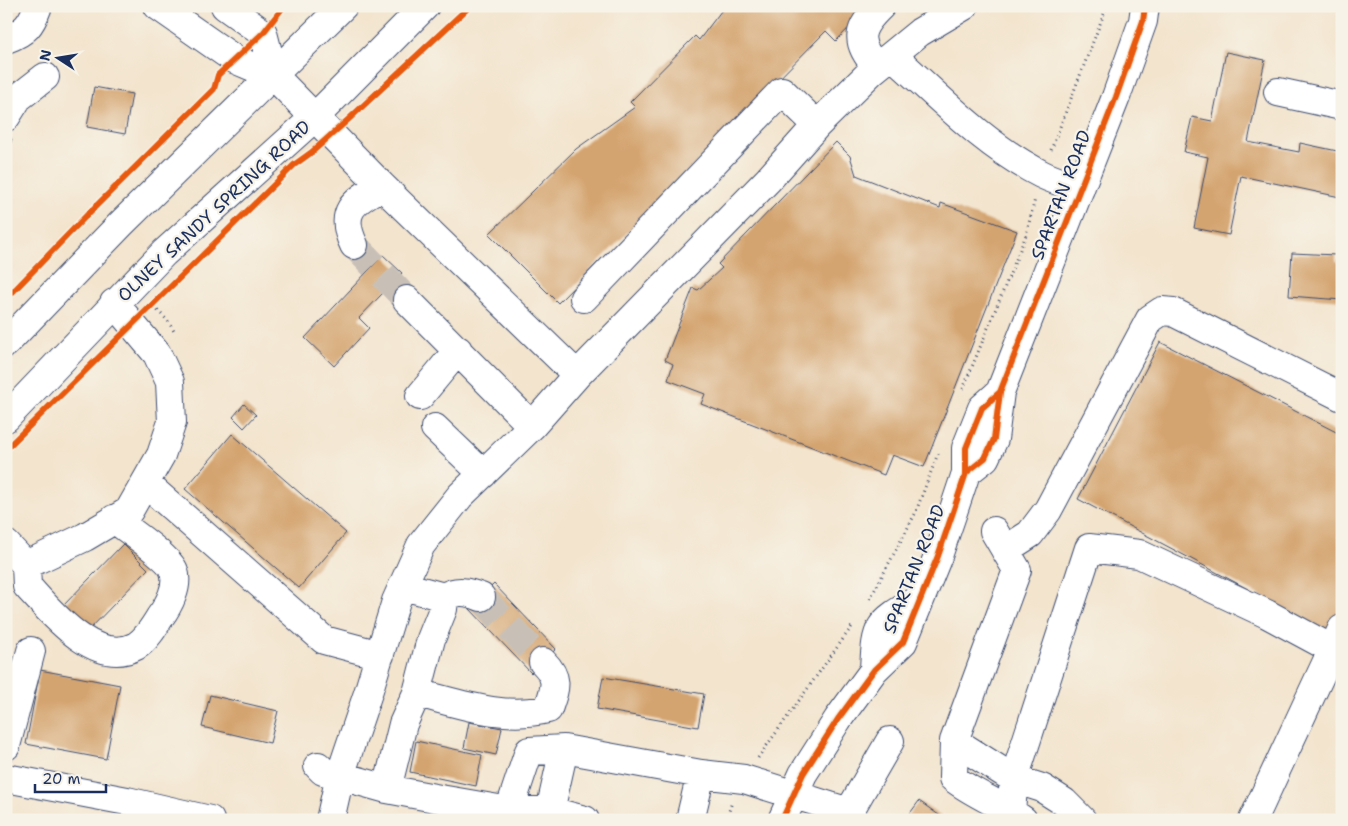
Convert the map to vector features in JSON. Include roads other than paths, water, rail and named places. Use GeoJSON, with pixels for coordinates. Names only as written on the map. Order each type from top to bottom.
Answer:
{"type":"FeatureCollection","features":[{"type":"Feature","properties":{"kind":"main road"},"geometry":{"type":"LineString","coordinates":[[6,39],[18,34],[32,23],[38,6]]}},
{"type":"Feature","properties":{"kind":"main road"},"geometry":{"type":"LineString","coordinates":[[158,6],[234,59],[274,76],[382,186],[578,375]]}},
{"type":"Feature","properties":{"kind":"main road"},"geometry":{"type":"LineString","coordinates":[[225,6],[263,32],[274,76]]}},
{"type":"Feature","properties":{"kind":"main road"},"geometry":{"type":"LineString","coordinates":[[6,343],[121,224],[274,76],[343,6]]}},
{"type":"Feature","properties":{"kind":"main road","name":"OLNEY SANDY SPRING ROAD"},"geometry":{"type":"LineString","coordinates":[[6,418],[164,252],[315,117],[425,6]]}},
{"type":"Feature","properties":{"kind":"main road"},"geometry":{"type":"LineString","coordinates":[[881,6],[868,19],[861,31],[860,41],[867,56],[884,61],[974,129],[1041,174],[1080,189]]}},
{"type":"Feature","properties":{"kind":"main road"},"geometry":{"type":"LineString","coordinates":[[330,820],[329,771],[380,656],[396,601],[421,544],[460,496],[532,426],[578,375],[768,180],[818,125],[884,61],[920,32],[964,6]]}},
{"type":"Feature","properties":{"kind":"main road","name":"SPARTAN ROAD"},"geometry":{"type":"LineString","coordinates":[[782,820],[793,794],[838,719],[874,670],[876,639],[887,619],[919,599],[938,556],[966,473],[966,448],[982,408],[1000,392],[1137,38],[1145,6]]}},
{"type":"Feature","properties":{"kind":"main road"},"geometry":{"type":"LineString","coordinates":[[7,113],[18,98],[45,77]]}},
{"type":"Feature","properties":{"kind":"main road"},"geometry":{"type":"LineString","coordinates":[[584,298],[782,91],[818,125]]}},
{"type":"Feature","properties":{"kind":"main road"},"geometry":{"type":"LineString","coordinates":[[1278,92],[1342,106]]}},
{"type":"Feature","properties":{"kind":"main road"},"geometry":{"type":"LineString","coordinates":[[354,245],[346,228],[350,209],[363,196],[382,186]]}},
{"type":"Feature","properties":{"kind":"main road"},"geometry":{"type":"LineString","coordinates":[[407,300],[532,426]]}},
{"type":"Feature","properties":{"kind":"main road"},"geometry":{"type":"LineString","coordinates":[[26,565],[129,511],[161,455],[172,422],[170,382],[157,354],[114,303]]}},
{"type":"Feature","properties":{"kind":"main road"},"geometry":{"type":"LineString","coordinates":[[1017,815],[968,790],[953,778],[954,741],[1017,570],[999,541],[1030,534],[1048,510],[1150,319],[1162,311],[1173,312],[1342,397]]}},
{"type":"Feature","properties":{"kind":"main road"},"geometry":{"type":"LineString","coordinates":[[420,396],[458,350]]}},
{"type":"Feature","properties":{"kind":"main road"},"geometry":{"type":"LineString","coordinates":[[435,428],[483,474]]}},
{"type":"Feature","properties":{"kind":"main road"},"geometry":{"type":"LineString","coordinates":[[145,483],[324,640],[380,656]]}},
{"type":"Feature","properties":{"kind":"main road"},"geometry":{"type":"LineString","coordinates":[[6,544],[26,565],[27,586],[69,631],[96,646],[117,650],[135,646],[149,634],[168,607],[176,582],[174,570],[157,552],[114,519]]}},
{"type":"Feature","properties":{"kind":"main road"},"geometry":{"type":"LineString","coordinates":[[1017,815],[1014,779],[1089,548],[1139,554],[1233,598],[1337,639],[1253,820]]}},
{"type":"Feature","properties":{"kind":"main road"},"geometry":{"type":"LineString","coordinates":[[403,586],[444,597],[452,592],[468,592],[481,597]]}},
{"type":"Feature","properties":{"kind":"main road"},"geometry":{"type":"LineString","coordinates":[[387,789],[403,724],[416,693],[431,639],[443,609],[444,597]]}},
{"type":"Feature","properties":{"kind":"main road"},"geometry":{"type":"LineString","coordinates":[[6,746],[31,651]]}},
{"type":"Feature","properties":{"kind":"main road"},"geometry":{"type":"LineString","coordinates":[[416,693],[491,712],[514,714],[548,709],[555,688],[553,672],[543,662]]}},
{"type":"Feature","properties":{"kind":"main road"},"geometry":{"type":"LineString","coordinates":[[508,815],[529,751],[564,749],[701,774],[744,779],[849,812],[890,741]]}},
{"type":"Feature","properties":{"kind":"main road"},"geometry":{"type":"LineString","coordinates":[[954,741],[1014,779],[1042,788],[1064,802],[1082,820]]}},
{"type":"Feature","properties":{"kind":"main road"},"geometry":{"type":"LineString","coordinates":[[550,811],[564,749]]}},
{"type":"Feature","properties":{"kind":"main road"},"geometry":{"type":"LineString","coordinates":[[329,771],[387,789],[508,815],[550,811],[585,820]]}},
{"type":"Feature","properties":{"kind":"main road"},"geometry":{"type":"LineString","coordinates":[[690,820],[701,774]]}},
{"type":"Feature","properties":{"kind":"main road"},"geometry":{"type":"LineString","coordinates":[[6,778],[127,801],[210,820]]}},
{"type":"Feature","properties":{"kind":"tunnel"},"geometry":{"type":"LineString","coordinates":[[354,245],[407,300]]}},
{"type":"Feature","properties":{"kind":"tunnel"},"geometry":{"type":"LineString","coordinates":[[481,597],[543,662]]}}]}
